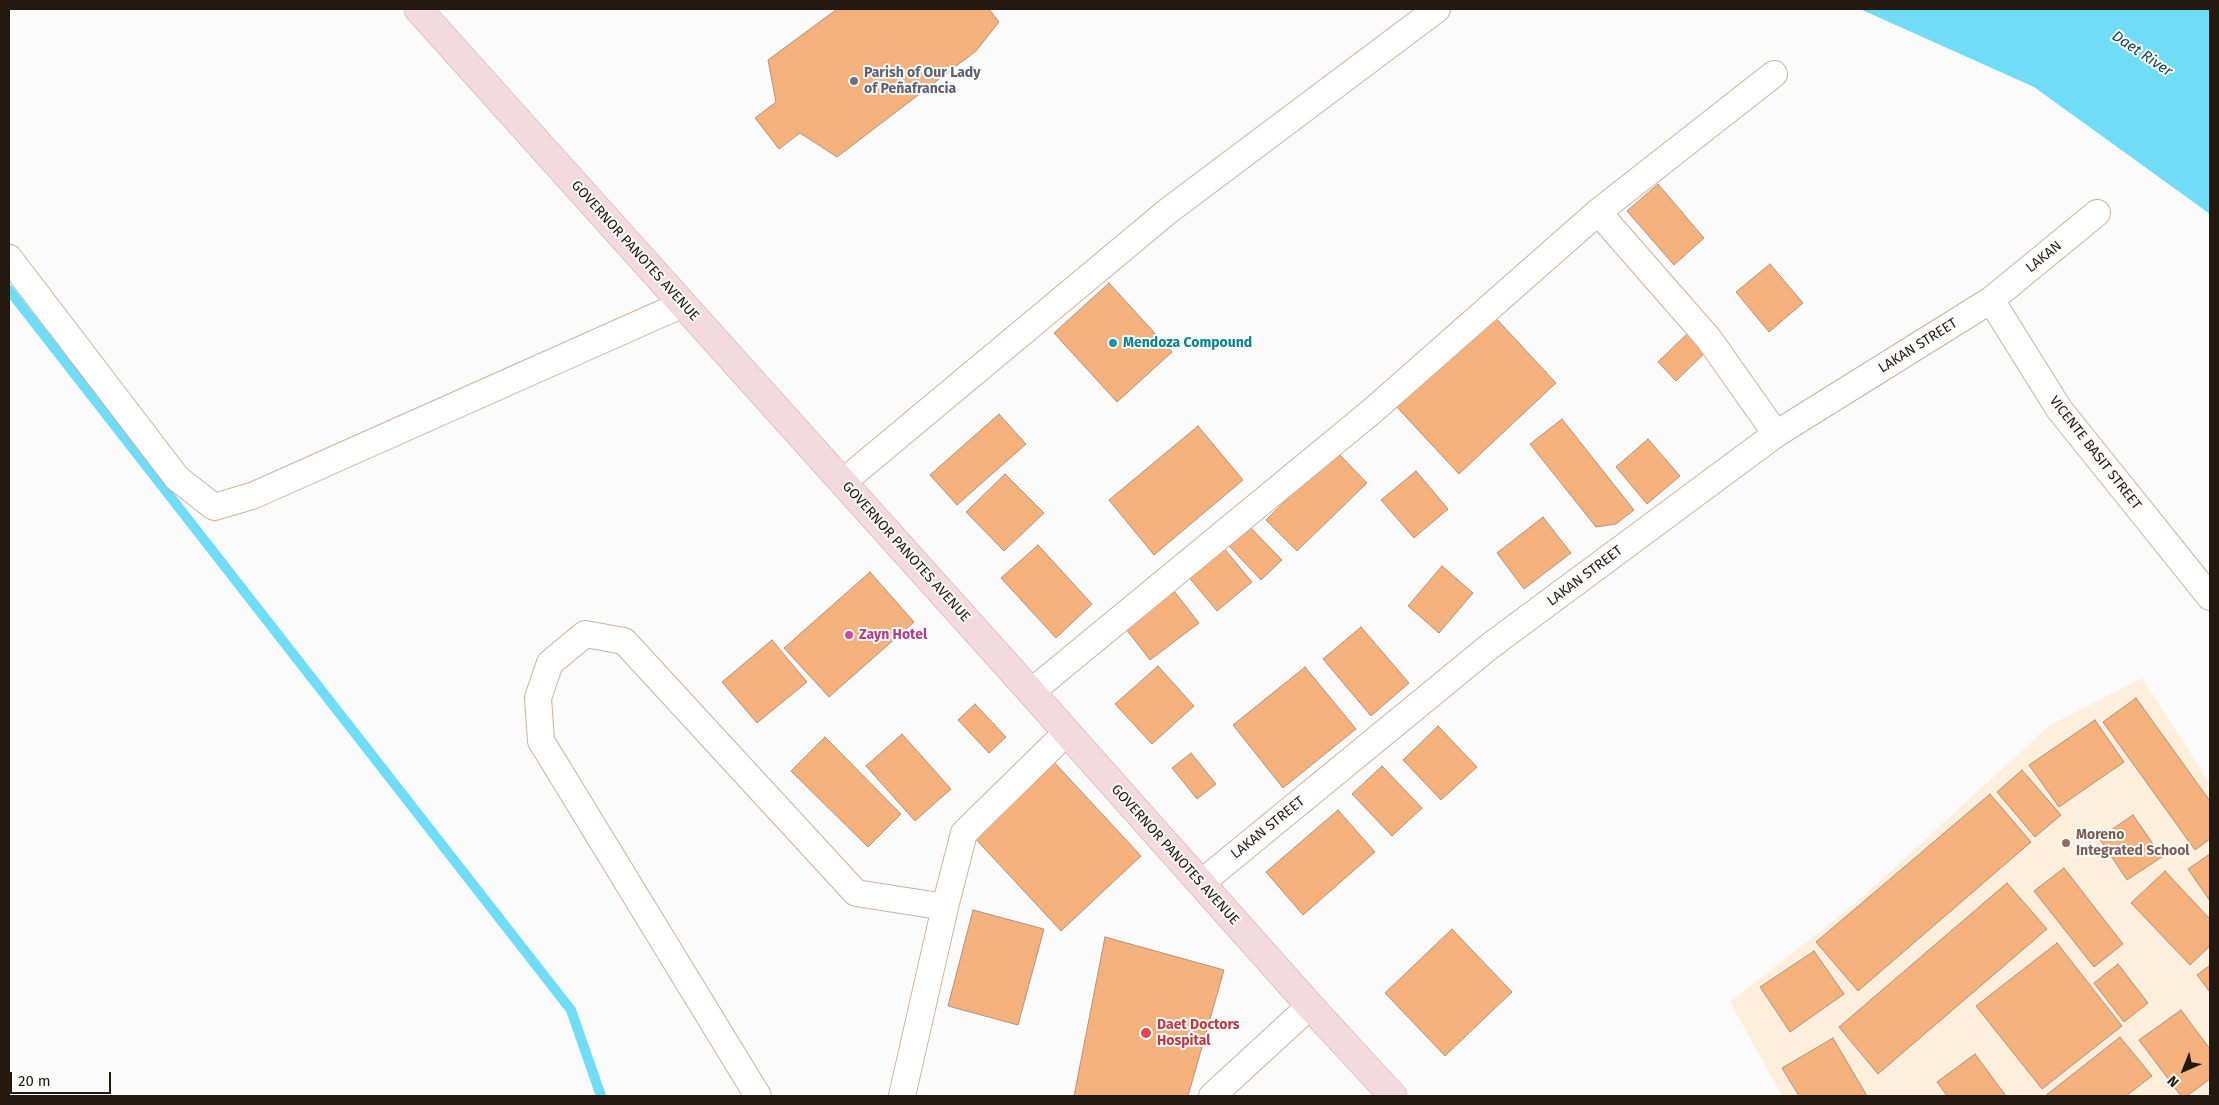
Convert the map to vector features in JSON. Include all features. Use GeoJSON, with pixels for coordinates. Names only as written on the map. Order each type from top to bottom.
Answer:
{"type":"FeatureCollection","features":[{"type":"Feature","properties":{"kind":"main road","name":"GOVERNOR PANOTES AVENUE"},"geometry":{"type":"LineString","coordinates":[[418,9],[1310,1006],[1393,1096]]}},
{"type":"Feature","properties":{"kind":"street"},"geometry":{"type":"LineString","coordinates":[[843,482],[1168,211],[1437,9]]}},
{"type":"Feature","properties":{"kind":"street"},"geometry":{"type":"LineString","coordinates":[[1031,692],[1371,412],[1598,212],[1774,74]]}},
{"type":"Feature","properties":{"kind":"street"},"geometry":{"type":"LineString","coordinates":[[1598,212],[1709,339],[1776,434]]}},
{"type":"Feature","properties":{"kind":"street","name":"LAKAN"},"geometry":{"type":"LineString","coordinates":[[1991,300],[2097,213]]}},
{"type":"Feature","properties":{"kind":"street"},"geometry":{"type":"LineString","coordinates":[[9,258],[177,478],[214,506],[252,496],[683,304]]}},
{"type":"Feature","properties":{"kind":"street","name":"LAKAN STREET"},"geometry":{"type":"LineString","coordinates":[[1201,883],[1490,646],[1776,434],[1991,300]]}},
{"type":"Feature","properties":{"kind":"street","name":"VICENTE BASIT STREET"},"geometry":{"type":"LineString","coordinates":[[1991,300],[2059,409],[2210,597]]}},
{"type":"Feature","properties":{"kind":"street"},"geometry":{"type":"LineString","coordinates":[[758,1096],[541,741],[538,698],[550,663],[585,634],[624,641],[856,893],[944,906]]}},
{"type":"Feature","properties":{"kind":"street"},"geometry":{"type":"LineString","coordinates":[[902,1096],[944,906],[964,833],[1066,733]]}},
{"type":"Feature","properties":{"kind":"street"},"geometry":{"type":"LineString","coordinates":[[1212,1096],[1310,1006]]}},
{"type":"Feature","properties":{"kind":"shaded area","name":"Moreno Integrated School"},"geometry":{"type":"Polygon","coordinates":[[[2142,678],[2210,784],[2210,1096],[1782,1096],[1730,1002],[1857,902],[2050,725],[2142,678]]]}},
{"type":"Feature","properties":{"kind":"water","name":"Daet River"},"geometry":{"type":"Polygon","coordinates":[[[1860,9],[2210,9],[2210,214],[2034,87],[1860,9]]]}},
{"type":"Feature","properties":{"kind":"building","name":"Parish of Our Lady of Peñafrancia"},"geometry":{"type":"Polygon","coordinates":[[[837,9],[989,9],[999,22],[976,51],[837,157],[800,133],[779,149],[755,118],[776,102],[768,60],[837,9]]]}},
{"type":"Feature","properties":{"kind":"building"},"geometry":{"type":"Polygon","coordinates":[[[1658,184],[1704,238],[1674,265],[1627,211],[1658,184]]]}},
{"type":"Feature","properties":{"kind":"building"},"geometry":{"type":"Polygon","coordinates":[[[1770,264],[1803,303],[1769,332],[1736,292],[1770,264]]]}},
{"type":"Feature","properties":{"kind":"building","name":"Mendoza Compound"},"geometry":{"type":"Polygon","coordinates":[[[1109,283],[1172,352],[1117,402],[1054,333],[1109,283]]]}},
{"type":"Feature","properties":{"kind":"building"},"geometry":{"type":"Polygon","coordinates":[[[1492,314],[1556,383],[1459,474],[1394,404],[1492,314]]]}},
{"type":"Feature","properties":{"kind":"building"},"geometry":{"type":"Polygon","coordinates":[[[1693,328],[1711,347],[1676,381],[1658,362],[1693,328]]]}},
{"type":"Feature","properties":{"kind":"building"},"geometry":{"type":"Polygon","coordinates":[[[999,414],[1026,444],[957,505],[930,475],[999,414]]]}},
{"type":"Feature","properties":{"kind":"building"},"geometry":{"type":"Polygon","coordinates":[[[1562,419],[1634,510],[1616,524],[1596,527],[1530,444],[1562,419]]]}},
{"type":"Feature","properties":{"kind":"building"},"geometry":{"type":"Polygon","coordinates":[[[1198,426],[1243,480],[1154,555],[1109,500],[1198,426]]]}},
{"type":"Feature","properties":{"kind":"building"},"geometry":{"type":"Polygon","coordinates":[[[1648,439],[1680,476],[1647,504],[1616,467],[1648,439]]]}},
{"type":"Feature","properties":{"kind":"building"},"geometry":{"type":"Polygon","coordinates":[[[1336,451],[1367,483],[1297,551],[1266,520],[1336,451]]]}},
{"type":"Feature","properties":{"kind":"building"},"geometry":{"type":"Polygon","coordinates":[[[1416,471],[1448,509],[1414,538],[1381,500],[1416,471]]]}},
{"type":"Feature","properties":{"kind":"building"},"geometry":{"type":"Polygon","coordinates":[[[1005,474],[1044,513],[1004,551],[966,512],[1005,474]]]}},
{"type":"Feature","properties":{"kind":"building"},"geometry":{"type":"Polygon","coordinates":[[[1543,517],[1571,553],[1524,589],[1497,553],[1543,517]]]}},
{"type":"Feature","properties":{"kind":"building"},"geometry":{"type":"Polygon","coordinates":[[[1249,526],[1282,560],[1261,580],[1228,545],[1249,526]]]}},
{"type":"Feature","properties":{"kind":"building"},"geometry":{"type":"Polygon","coordinates":[[[1038,545],[1092,604],[1056,638],[1001,578],[1038,545]]]}},
{"type":"Feature","properties":{"kind":"building"},"geometry":{"type":"Polygon","coordinates":[[[1222,546],[1252,582],[1217,611],[1187,575],[1222,546]]]}},
{"type":"Feature","properties":{"kind":"building"},"geometry":{"type":"Polygon","coordinates":[[[1442,566],[1473,593],[1439,633],[1408,606],[1442,566]]]}},
{"type":"Feature","properties":{"kind":"building","name":"Zayn Hotel"},"geometry":{"type":"Polygon","coordinates":[[[870,572],[914,622],[829,697],[784,648],[870,572]]]}},
{"type":"Feature","properties":{"kind":"building"},"geometry":{"type":"Polygon","coordinates":[[[1174,591],[1199,623],[1150,660],[1126,629],[1174,591]]]}},
{"type":"Feature","properties":{"kind":"building"},"geometry":{"type":"Polygon","coordinates":[[[1361,627],[1409,683],[1371,716],[1323,659],[1361,627]]]}},
{"type":"Feature","properties":{"kind":"building"},"geometry":{"type":"Polygon","coordinates":[[[772,640],[807,682],[757,723],[722,682],[772,640]]]}},
{"type":"Feature","properties":{"kind":"building"},"geometry":{"type":"Polygon","coordinates":[[[1158,666],[1194,706],[1152,744],[1115,704],[1158,666]]]}},
{"type":"Feature","properties":{"kind":"building"},"geometry":{"type":"Polygon","coordinates":[[[1305,667],[1356,729],[1283,788],[1233,725],[1305,667]]]}},
{"type":"Feature","properties":{"kind":"building"},"geometry":{"type":"Polygon","coordinates":[[[2136,698],[2210,801],[2210,839],[2195,850],[2103,722],[2136,698]]]}},
{"type":"Feature","properties":{"kind":"building"},"geometry":{"type":"Polygon","coordinates":[[[975,704],[1006,737],[989,753],[958,720],[975,704]]]}},
{"type":"Feature","properties":{"kind":"building"},"geometry":{"type":"Polygon","coordinates":[[[2095,720],[2124,762],[2059,807],[2029,765],[2095,720]]]}},
{"type":"Feature","properties":{"kind":"building"},"geometry":{"type":"Polygon","coordinates":[[[1438,726],[1477,767],[1441,800],[1403,760],[1438,726]]]}},
{"type":"Feature","properties":{"kind":"building"},"geometry":{"type":"Polygon","coordinates":[[[902,734],[951,789],[915,821],[866,766],[902,734]]]}},
{"type":"Feature","properties":{"kind":"building"},"geometry":{"type":"Polygon","coordinates":[[[825,737],[901,814],[868,847],[791,771],[825,737]]]}},
{"type":"Feature","properties":{"kind":"building"},"geometry":{"type":"Polygon","coordinates":[[[1191,753],[1216,784],[1197,799],[1172,768],[1191,753]]]}},
{"type":"Feature","properties":{"kind":"building"},"geometry":{"type":"Polygon","coordinates":[[[1053,761],[1141,856],[1061,931],[972,835],[1053,761]]]}},
{"type":"Feature","properties":{"kind":"building"},"geometry":{"type":"Polygon","coordinates":[[[1382,766],[1422,808],[1392,836],[1352,794],[1382,766]]]}},
{"type":"Feature","properties":{"kind":"building"},"geometry":{"type":"Polygon","coordinates":[[[2022,770],[2061,815],[2035,837],[1997,792],[2022,770]]]}},
{"type":"Feature","properties":{"kind":"building"},"geometry":{"type":"Polygon","coordinates":[[[1990,794],[2031,842],[1858,991],[1816,942],[1990,794]]]}},
{"type":"Feature","properties":{"kind":"building"},"geometry":{"type":"Polygon","coordinates":[[[1338,810],[1375,852],[1303,915],[1266,872],[1338,810]]]}},
{"type":"Feature","properties":{"kind":"building"},"geometry":{"type":"Polygon","coordinates":[[[2133,815],[2162,857],[2127,880],[2099,838],[2133,815]]]}},
{"type":"Feature","properties":{"kind":"building"},"geometry":{"type":"Polygon","coordinates":[[[2210,854],[2210,901],[2188,869],[2210,854]]]}},
{"type":"Feature","properties":{"kind":"building"},"geometry":{"type":"Polygon","coordinates":[[[2064,868],[2123,944],[2094,967],[2034,891],[2064,868]]]}},
{"type":"Feature","properties":{"kind":"building"},"geometry":{"type":"Polygon","coordinates":[[[2165,871],[2210,919],[2210,946],[2190,965],[2131,903],[2165,871]]]}},
{"type":"Feature","properties":{"kind":"building"},"geometry":{"type":"Polygon","coordinates":[[[2007,883],[2047,929],[1878,1074],[1839,1027],[2007,883]]]}},
{"type":"Feature","properties":{"kind":"building"},"geometry":{"type":"Polygon","coordinates":[[[973,910],[1044,929],[1018,1025],[948,1006],[973,910]]]}},
{"type":"Feature","properties":{"kind":"building"},"geometry":{"type":"Polygon","coordinates":[[[1452,929],[1512,992],[1445,1056],[1385,993],[1452,929]]]}},
{"type":"Feature","properties":{"kind":"building","name":"Daet Doctors Hospital"},"geometry":{"type":"Polygon","coordinates":[[[1105,937],[1224,970],[1188,1096],[1074,1096],[1105,937]]]}},
{"type":"Feature","properties":{"kind":"building"},"geometry":{"type":"Polygon","coordinates":[[[2057,943],[2122,1026],[2042,1089],[1976,1006],[2057,943]]]}},
{"type":"Feature","properties":{"kind":"building"},"geometry":{"type":"Polygon","coordinates":[[[1814,951],[1844,994],[1790,1032],[1760,987],[1814,951]]]}},
{"type":"Feature","properties":{"kind":"building"},"geometry":{"type":"Polygon","coordinates":[[[2118,964],[2148,1003],[2124,1022],[2094,983],[2118,964]]]}},
{"type":"Feature","properties":{"kind":"building"},"geometry":{"type":"Polygon","coordinates":[[[2210,965],[2210,992],[2197,975],[2210,965]]]}},
{"type":"Feature","properties":{"kind":"building"},"geometry":{"type":"Polygon","coordinates":[[[2181,1010],[2210,1049],[2210,1079],[2187,1096],[2181,1096],[2139,1040],[2181,1010]]]}},
{"type":"Feature","properties":{"kind":"building"},"geometry":{"type":"Polygon","coordinates":[[[2120,1037],[2152,1076],[2126,1096],[2045,1096],[2120,1037]]]}},
{"type":"Feature","properties":{"kind":"building"},"geometry":{"type":"Polygon","coordinates":[[[1833,1038],[1867,1096],[1799,1096],[1782,1068],[1833,1038]]]}},
{"type":"Feature","properties":{"kind":"building"},"geometry":{"type":"Polygon","coordinates":[[[1975,1054],[2006,1096],[1947,1096],[1937,1082],[1975,1054]]]}},
{"type":"Feature","properties":{"kind":"waterway"},"geometry":{"type":"LineString","coordinates":[[9,290],[571,1010],[601,1096]]}},
{"type":"Feature","properties":{"kind":"place","name":"Parish of Our Lady of Peñafrancia"},"geometry":{"type":"Point","coordinates":[854,81]}},
{"type":"Feature","properties":{"kind":"place","name":"Mendoza Compound"},"geometry":{"type":"Point","coordinates":[1113,343]}},
{"type":"Feature","properties":{"kind":"place","name":"Zayn Hotel"},"geometry":{"type":"Point","coordinates":[849,635]}},
{"type":"Feature","properties":{"kind":"place","name":"Moreno Integrated School"},"geometry":{"type":"Point","coordinates":[2066,843]}},
{"type":"Feature","properties":{"kind":"place","name":"Daet Doctors Hospital"},"geometry":{"type":"Point","coordinates":[1146,1033]}}]}
